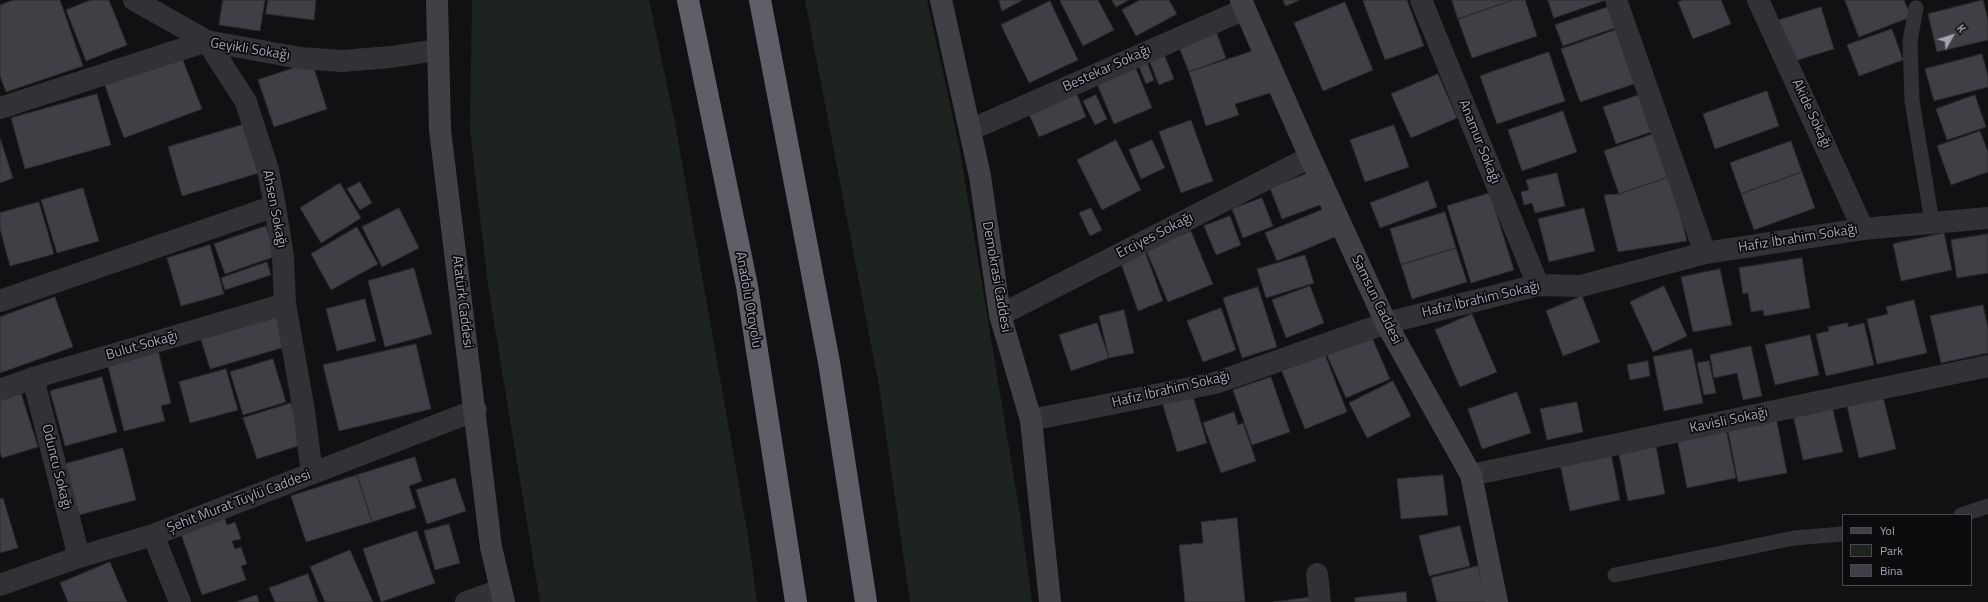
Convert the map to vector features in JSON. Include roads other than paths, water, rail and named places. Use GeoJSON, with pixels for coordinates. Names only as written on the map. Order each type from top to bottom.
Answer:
{"type":"FeatureCollection","features":[{"type":"Feature","properties":{"kind":"highway","name":"Anadolu Otoyolu"},"geometry":{"type":"LineString","coordinates":[[688,0],[747,286],[796,602]]}},
{"type":"Feature","properties":{"kind":"highway"},"geometry":{"type":"LineString","coordinates":[[760,0],[829,362],[866,602]]}},
{"type":"Feature","properties":{"kind":"street","name":"Ahsen Sokağı"},"geometry":{"type":"LineString","coordinates":[[134,0],[207,41],[246,102],[268,170],[275,206],[283,258],[285,304],[304,411],[312,473]]}},
{"type":"Feature","properties":{"kind":"street","name":"Atatürk Caddesi"},"geometry":{"type":"LineString","coordinates":[[437,0],[440,130],[492,547],[502,596]]}},
{"type":"Feature","properties":{"kind":"street","name":"Demokrasi Caddesi"},"geometry":{"type":"LineString","coordinates":[[941,0],[980,176],[1000,315],[1031,420],[1050,602]]}},
{"type":"Feature","properties":{"kind":"street","name":"Anamur Sokağı"},"geometry":{"type":"LineString","coordinates":[[1421,0],[1538,285]]}},
{"type":"Feature","properties":{"kind":"street"},"geometry":{"type":"LineString","coordinates":[[1616,0],[1705,253]]}},
{"type":"Feature","properties":{"kind":"street","name":"Akide Sokağı"},"geometry":{"type":"LineString","coordinates":[[1758,0],[1863,229]]}},
{"type":"Feature","properties":{"kind":"street","name":"Bestekar Sokağı"},"geometry":{"type":"LineString","coordinates":[[970,130],[1243,4]]}},
{"type":"Feature","properties":{"kind":"street","name":"Samsun Caddesi"},"geometry":{"type":"LineString","coordinates":[[1243,4],[1310,157],[1386,323],[1471,476],[1497,602]]}},
{"type":"Feature","properties":{"kind":"street","name":"Geyikli Sokağı"},"geometry":{"type":"LineString","coordinates":[[0,108],[207,41],[300,58],[342,60],[391,57],[437,50]]}},
{"type":"Feature","properties":{"kind":"street","name":"Erciyes Sokağı"},"geometry":{"type":"LineString","coordinates":[[1000,315],[1310,157]]}},
{"type":"Feature","properties":{"kind":"street"},"geometry":{"type":"LineString","coordinates":[[0,301],[275,206]]}},
{"type":"Feature","properties":{"kind":"street","name":"Hafız İbrahim Sokağı"},"geometry":{"type":"LineString","coordinates":[[1031,420],[1215,383],[1386,323],[1538,285],[1581,286],[1705,253],[1863,229],[1988,218]]}},
{"type":"Feature","properties":{"kind":"street","name":"Bulut Sokağı"},"geometry":{"type":"LineString","coordinates":[[0,390],[33,378],[285,304]]}},
{"type":"Feature","properties":{"kind":"street","name":"Kavisli Sokağı"},"geometry":{"type":"LineString","coordinates":[[1471,476],[1988,366]]}},
{"type":"Feature","properties":{"kind":"street","name":"Oduncu Sokağı"},"geometry":{"type":"LineString","coordinates":[[33,378],[79,557]]}},
{"type":"Feature","properties":{"kind":"street","name":"Şehit Murat Tüylü Caddesi"},"geometry":{"type":"LineString","coordinates":[[0,586],[79,557],[153,536],[476,410]]}},
{"type":"Feature","properties":{"kind":"street"},"geometry":{"type":"LineString","coordinates":[[153,536],[180,602]]}},
{"type":"Feature","properties":{"kind":"street"},"geometry":{"type":"LineString","coordinates":[[1317,574],[1320,602]]}},
{"type":"Feature","properties":{"kind":"street"},"geometry":{"type":"LineString","coordinates":[[466,602],[502,596]]}},
{"type":"Feature","properties":{"kind":"lane"},"geometry":{"type":"LineString","coordinates":[[1916,8],[1910,41],[1912,101],[1932,222]]}},
{"type":"Feature","properties":{"kind":"lane"},"geometry":{"type":"LineString","coordinates":[[1964,514],[1988,506]]}},
{"type":"Feature","properties":{"kind":"lane"},"geometry":{"type":"LineString","coordinates":[[1615,575],[1794,538],[1842,534]]}}]}
